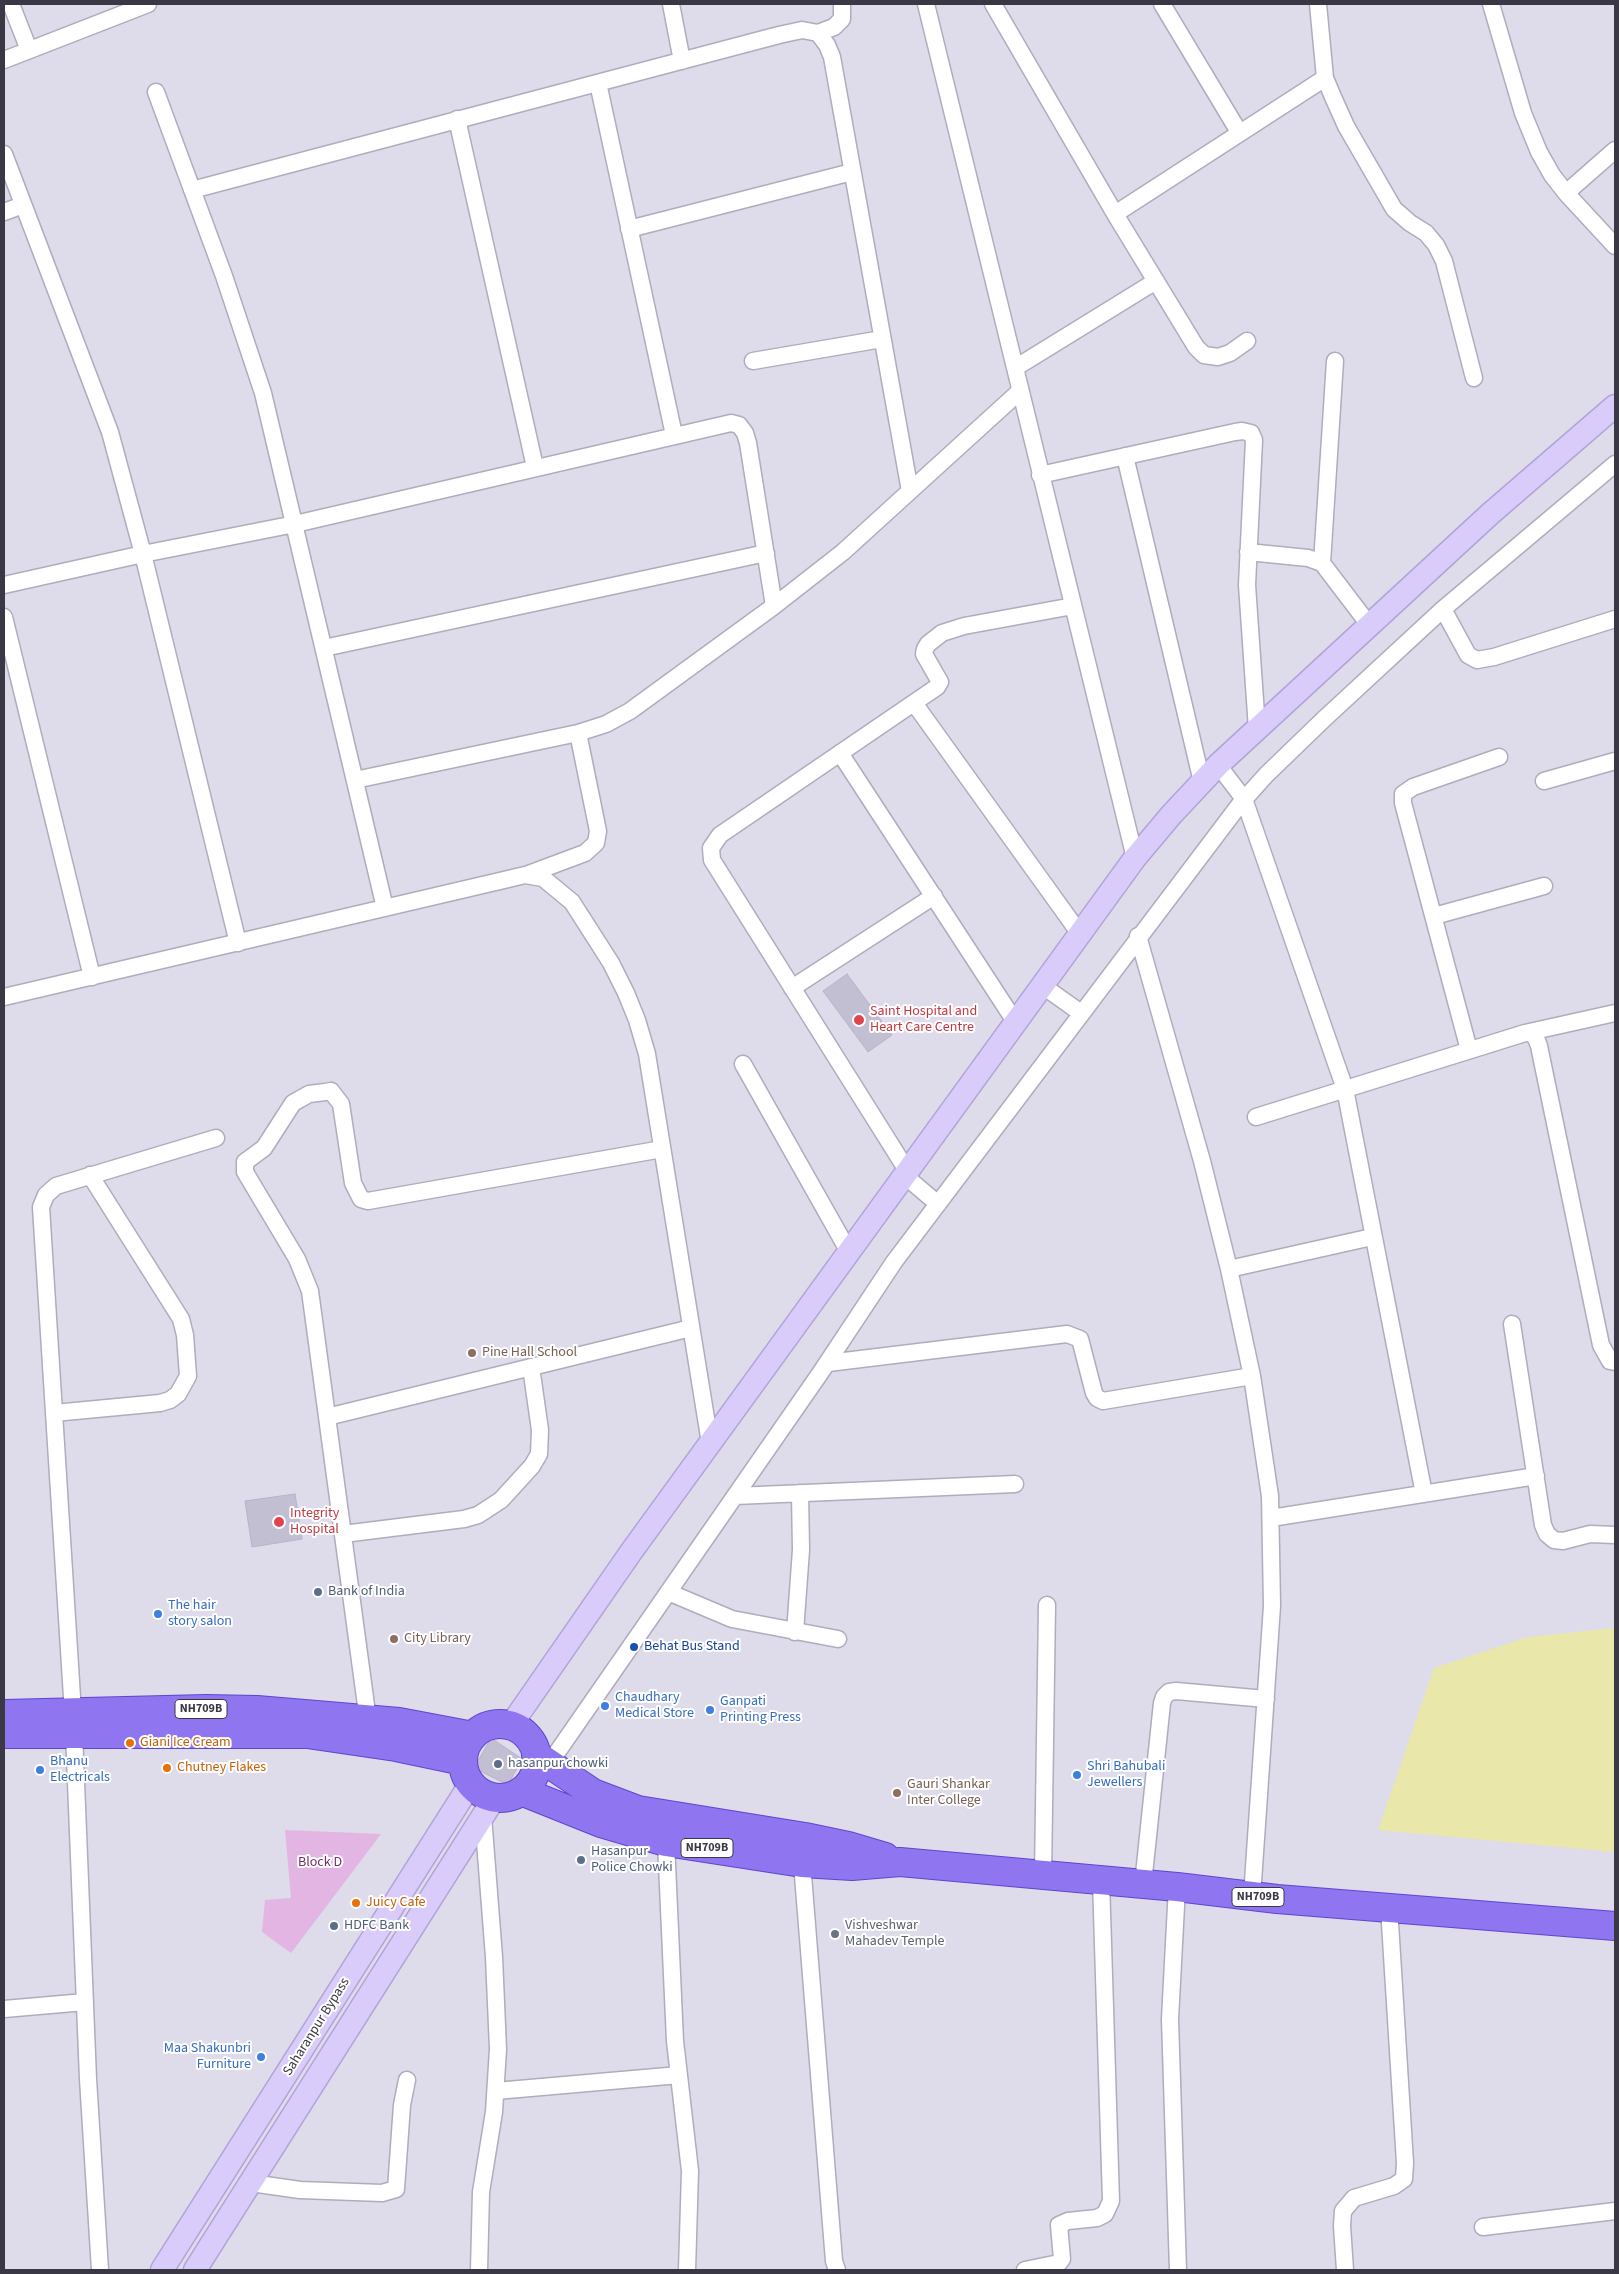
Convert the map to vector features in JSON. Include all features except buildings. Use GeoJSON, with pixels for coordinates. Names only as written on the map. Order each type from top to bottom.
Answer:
{"type":"FeatureCollection","features":[{"type":"Feature","properties":{"kind":"highway","name":"NH709B"},"geometry":{"type":"LineString","coordinates":[[4,1734],[74,1723],[206,1709],[256,1710],[368,1720],[434,1727],[473,1736]]}},
{"type":"Feature","properties":{"kind":"highway","name":"NH709B"},"geometry":{"type":"LineString","coordinates":[[4,1714],[74,1723],[308,1734],[396,1747],[467,1772],[489,1806]]}},
{"type":"Feature","properties":{"kind":"highway"},"geometry":{"type":"LineString","coordinates":[[467,1772],[465,1747],[473,1736],[484,1727],[497,1724],[511,1726]]}},
{"type":"Feature","properties":{"kind":"highway","name":"NH709B"},"geometry":{"type":"LineString","coordinates":[[511,1726],[523,1732],[543,1759],[593,1794],[638,1810],[840,1844],[900,1862]]}},
{"type":"Feature","properties":{"kind":"highway"},"geometry":{"type":"LineString","coordinates":[[489,1806],[521,1791],[531,1781],[536,1768],[543,1759]]}},
{"type":"Feature","properties":{"kind":"highway","name":"NH709B"},"geometry":{"type":"LineString","coordinates":[[521,1791],[601,1823],[666,1842],[802,1863],[852,1866],[900,1862],[1177,1887],[1252,1896],[1615,1926]]}},
{"type":"Feature","properties":{"kind":"street"},"geometry":{"type":"LineString","coordinates":[[11,4],[29,50]]}},
{"type":"Feature","properties":{"kind":"street"},"geometry":{"type":"LineString","coordinates":[[4,60],[148,4]]}},
{"type":"Feature","properties":{"kind":"street"},"geometry":{"type":"LineString","coordinates":[[671,4],[682,61]]}},
{"type":"Feature","properties":{"kind":"street"},"geometry":{"type":"LineString","coordinates":[[192,190],[802,30],[818,33],[834,27],[842,19],[842,4]]}},
{"type":"Feature","properties":{"kind":"street"},"geometry":{"type":"LineString","coordinates":[[926,4],[1135,858]]}},
{"type":"Feature","properties":{"kind":"street"},"geometry":{"type":"LineString","coordinates":[[993,4],[1115,214],[1196,347],[1204,355],[1218,357],[1230,353],[1247,341]]}},
{"type":"Feature","properties":{"kind":"street"},"geometry":{"type":"LineString","coordinates":[[1162,4],[1239,132]]}},
{"type":"Feature","properties":{"kind":"street"},"geometry":{"type":"LineString","coordinates":[[1318,4],[1325,78],[1346,126],[1394,208],[1410,223],[1426,233],[1436,245],[1444,261],[1474,378]]}},
{"type":"Feature","properties":{"kind":"street"},"geometry":{"type":"LineString","coordinates":[[1491,4],[1523,113],[1539,152],[1552,175],[1566,193],[1615,246]]}},
{"type":"Feature","properties":{"kind":"street"},"geometry":{"type":"LineString","coordinates":[[818,33],[827,45],[832,57],[910,491]]}},
{"type":"Feature","properties":{"kind":"street"},"geometry":{"type":"LineString","coordinates":[[1115,214],[1325,78]]}},
{"type":"Feature","properties":{"kind":"street"},"geometry":{"type":"LineString","coordinates":[[598,83],[674,435]]}},
{"type":"Feature","properties":{"kind":"street"},"geometry":{"type":"LineString","coordinates":[[156,92],[236,312],[263,393],[385,908]]}},
{"type":"Feature","properties":{"kind":"street"},"geometry":{"type":"LineString","coordinates":[[457,119],[536,467]]}},
{"type":"Feature","properties":{"kind":"street"},"geometry":{"type":"LineString","coordinates":[[1566,193],[1615,150]]}},
{"type":"Feature","properties":{"kind":"street"},"geometry":{"type":"LineString","coordinates":[[4,154],[110,432],[143,554],[238,943]]}},
{"type":"Feature","properties":{"kind":"street"},"geometry":{"type":"LineString","coordinates":[[630,229],[852,172]]}},
{"type":"Feature","properties":{"kind":"street"},"geometry":{"type":"LineString","coordinates":[[4,212],[23,205]]}},
{"type":"Feature","properties":{"kind":"street"},"geometry":{"type":"LineString","coordinates":[[1014,368],[1156,281]]}},
{"type":"Feature","properties":{"kind":"street"},"geometry":{"type":"LineString","coordinates":[[753,361],[882,339]]}},
{"type":"Feature","properties":{"kind":"street"},"geometry":{"type":"LineString","coordinates":[[1322,563],[1336,361]]}},
{"type":"Feature","properties":{"kind":"street"},"geometry":{"type":"LineString","coordinates":[[355,780],[578,733],[606,724],[630,711],[774,606],[843,552],[1020,391]]}},
{"type":"Feature","properties":{"kind":"street"},"geometry":{"type":"LineString","coordinates":[[511,1726],[631,1552],[850,1252],[909,1178],[1016,1023],[1048,989],[1080,934],[1135,858],[1202,782],[1222,770],[1257,729],[1490,514],[1615,406]]}},
{"type":"Feature","properties":{"kind":"street"},"geometry":{"type":"LineString","coordinates":[[4,585],[143,554],[294,524],[731,423],[739,425],[745,432],[774,606]]}},
{"type":"Feature","properties":{"kind":"street"},"geometry":{"type":"LineString","coordinates":[[1040,475],[1234,432],[1252,433],[1254,440],[1248,552],[1249,627],[1257,729]]}},
{"type":"Feature","properties":{"kind":"street"},"geometry":{"type":"LineString","coordinates":[[1125,456],[1202,782]]}},
{"type":"Feature","properties":{"kind":"street"},"geometry":{"type":"LineString","coordinates":[[543,1759],[668,1592],[828,1363],[934,1200],[1077,1010],[1138,936],[1240,795],[1443,609],[1615,464]]}},
{"type":"Feature","properties":{"kind":"street"},"geometry":{"type":"LineString","coordinates":[[1248,552],[1308,558],[1322,563],[1370,626]]}},
{"type":"Feature","properties":{"kind":"street"},"geometry":{"type":"LineString","coordinates":[[324,648],[766,553]]}},
{"type":"Feature","properties":{"kind":"street"},"geometry":{"type":"LineString","coordinates":[[934,1200],[909,1178],[712,860],[711,848],[720,835],[937,687],[940,682],[924,654],[928,644],[942,633],[964,626],[1073,606]]}},
{"type":"Feature","properties":{"kind":"street"},"geometry":{"type":"LineString","coordinates":[[1443,609],[1468,655],[1477,660],[1494,657],[1615,618]]}},
{"type":"Feature","properties":{"kind":"street"},"geometry":{"type":"LineString","coordinates":[[4,617],[92,977]]}},
{"type":"Feature","properties":{"kind":"street"},"geometry":{"type":"LineString","coordinates":[[914,703],[1080,934]]}},
{"type":"Feature","properties":{"kind":"street"},"geometry":{"type":"LineString","coordinates":[[4,997],[525,875],[585,852],[596,843],[598,831],[578,733]]}},
{"type":"Feature","properties":{"kind":"street"},"geometry":{"type":"LineString","coordinates":[[840,753],[1016,1023]]}},
{"type":"Feature","properties":{"kind":"street"},"geometry":{"type":"LineString","coordinates":[[1470,1050],[1403,794],[1413,787],[1499,757]]}},
{"type":"Feature","properties":{"kind":"street"},"geometry":{"type":"LineString","coordinates":[[1544,781],[1615,761]]}},
{"type":"Feature","properties":{"kind":"street"},"geometry":{"type":"LineString","coordinates":[[1222,770],[1240,795],[1345,1089],[1372,1237],[1424,1494]]}},
{"type":"Feature","properties":{"kind":"street"},"geometry":{"type":"LineString","coordinates":[[525,875],[543,878],[572,902],[611,963],[637,1020],[647,1054],[710,1444]]}},
{"type":"Feature","properties":{"kind":"street"},"geometry":{"type":"LineString","coordinates":[[1434,916],[1544,886]]}},
{"type":"Feature","properties":{"kind":"street"},"geometry":{"type":"LineString","coordinates":[[792,988],[934,896]]}},
{"type":"Feature","properties":{"kind":"street"},"geometry":{"type":"LineString","coordinates":[[1138,936],[1202,1162],[1229,1269],[1252,1376],[1270,1496],[1272,1606],[1252,1896]]}},
{"type":"Feature","properties":{"kind":"street"},"geometry":{"type":"LineString","coordinates":[[1048,989],[1077,1010]]}},
{"type":"Feature","properties":{"kind":"street"},"geometry":{"type":"LineString","coordinates":[[1256,1117],[1525,1033],[1615,1013]]}},
{"type":"Feature","properties":{"kind":"street"},"geometry":{"type":"LineString","coordinates":[[1525,1033],[1531,1033],[1536,1038],[1539,1046],[1601,1345],[1610,1361],[1615,1362]]}},
{"type":"Feature","properties":{"kind":"street"},"geometry":{"type":"LineString","coordinates":[[743,1064],[850,1252]]}},
{"type":"Feature","properties":{"kind":"street"},"geometry":{"type":"LineString","coordinates":[[368,1720],[310,1291],[297,1259],[245,1172],[244,1166],[249,1159],[264,1148],[293,1103],[309,1094],[331,1091],[340,1104],[353,1183],[361,1199],[368,1201],[662,1149]]}},
{"type":"Feature","properties":{"kind":"street"},"geometry":{"type":"LineString","coordinates":[[100,2270],[85,2002],[74,1723],[41,1206],[46,1196],[56,1186],[216,1138]]}},
{"type":"Feature","properties":{"kind":"street"},"geometry":{"type":"LineString","coordinates":[[54,1413],[160,1403],[170,1400],[178,1394],[188,1376],[185,1335],[181,1319],[90,1175]]}},
{"type":"Feature","properties":{"kind":"street"},"geometry":{"type":"LineString","coordinates":[[1229,1269],[1372,1237]]}},
{"type":"Feature","properties":{"kind":"street"},"geometry":{"type":"LineString","coordinates":[[1512,1324],[1543,1525],[1546,1534],[1554,1540],[1563,1541],[1590,1534],[1615,1534]]}},
{"type":"Feature","properties":{"kind":"street"},"geometry":{"type":"LineString","coordinates":[[327,1418],[691,1328]]}},
{"type":"Feature","properties":{"kind":"street"},"geometry":{"type":"LineString","coordinates":[[828,1363],[1067,1334],[1080,1339],[1094,1392],[1097,1398],[1103,1401],[1252,1376]]}},
{"type":"Feature","properties":{"kind":"street"},"geometry":{"type":"LineString","coordinates":[[343,1534],[464,1519],[489,1509],[501,1500],[532,1466],[539,1454],[540,1430],[531,1367]]}},
{"type":"Feature","properties":{"kind":"street"},"geometry":{"type":"LineString","coordinates":[[1271,1518],[1536,1476]]}},
{"type":"Feature","properties":{"kind":"street"},"geometry":{"type":"LineString","coordinates":[[735,1496],[1015,1484]]}},
{"type":"Feature","properties":{"kind":"street"},"geometry":{"type":"LineString","coordinates":[[795,1632],[801,1550],[800,1493]]}},
{"type":"Feature","properties":{"kind":"street"},"geometry":{"type":"LineString","coordinates":[[668,1592],[732,1620],[838,1640]]}},
{"type":"Feature","properties":{"kind":"street"},"geometry":{"type":"LineString","coordinates":[[1044,1875],[1046,1605]]}},
{"type":"Feature","properties":{"kind":"street"},"geometry":{"type":"LineString","coordinates":[[1143,1884],[1164,1697],[1169,1692],[1176,1691],[1266,1698]]}},
{"type":"Feature","properties":{"kind":"street","name":"Saharanpur Bypass"},"geometry":{"type":"LineString","coordinates":[[162,2270],[467,1772]]}},
{"type":"Feature","properties":{"kind":"street"},"geometry":{"type":"LineString","coordinates":[[479,2270],[481,2192],[496,2091],[498,2049],[489,1806]]}},
{"type":"Feature","properties":{"kind":"street"},"geometry":{"type":"LineString","coordinates":[[195,2270],[489,1806]]}},
{"type":"Feature","properties":{"kind":"street"},"geometry":{"type":"LineString","coordinates":[[666,1842],[670,1903],[672,2002],[690,2171],[687,2270]]}},
{"type":"Feature","properties":{"kind":"street"},"geometry":{"type":"LineString","coordinates":[[802,1863],[834,2261],[837,2270]]}},
{"type":"Feature","properties":{"kind":"street"},"geometry":{"type":"LineString","coordinates":[[1025,2270],[1059,2263],[1062,2258],[1059,2225],[1063,2222],[1097,2218],[1105,2214],[1110,2201],[1101,1880]]}},
{"type":"Feature","properties":{"kind":"street"},"geometry":{"type":"LineString","coordinates":[[1177,1887],[1170,2020],[1178,2270]]}},
{"type":"Feature","properties":{"kind":"street"},"geometry":{"type":"LineString","coordinates":[[1345,2270],[1342,2226],[1344,2211],[1354,2198],[1394,2186],[1404,2179],[1405,2163],[1388,1907]]}},
{"type":"Feature","properties":{"kind":"street"},"geometry":{"type":"LineString","coordinates":[[4,2009],[85,2002]]}},
{"type":"Feature","properties":{"kind":"street"},"geometry":{"type":"LineString","coordinates":[[496,2091],[679,2075]]}},
{"type":"Feature","properties":{"kind":"street"},"geometry":{"type":"LineString","coordinates":[[251,2183],[300,2190],[382,2193],[396,2189],[402,2105],[408,2080]]}},
{"type":"Feature","properties":{"kind":"street"},"geometry":{"type":"LineString","coordinates":[[1483,2227],[1615,2211]]}},
{"type":"Feature","properties":{"kind":"shaded area"},"geometry":{"type":"Polygon","coordinates":[[[4,4],[1615,4],[1615,2270],[4,2270],[4,4]]]}},
{"type":"Feature","properties":{"kind":"shaded area"},"geometry":{"type":"Polygon","coordinates":[[[1615,1628],[1615,1852],[1378,1830],[1434,1668],[1528,1637],[1615,1628]]]}},
{"type":"Feature","properties":{"kind":"green space","name":"Block D"},"geometry":{"type":"Polygon","coordinates":[[[285,1830],[381,1834],[291,1953],[262,1932],[265,1900],[291,1898],[285,1830]]]}},
{"type":"Feature","properties":{"kind":"place","name":"Saint Hospital and Heart Care Centre"},"geometry":{"type":"Point","coordinates":[859,1020]}},
{"type":"Feature","properties":{"kind":"place","name":"Pine Hall School"},"geometry":{"type":"Point","coordinates":[472,1353]}},
{"type":"Feature","properties":{"kind":"place","name":"Integrity Hospital"},"geometry":{"type":"Point","coordinates":[279,1522]}},
{"type":"Feature","properties":{"kind":"place","name":"Bank of India"},"geometry":{"type":"Point","coordinates":[318,1592]}},
{"type":"Feature","properties":{"kind":"place","name":"The hair story salon"},"geometry":{"type":"Point","coordinates":[158,1614]}},
{"type":"Feature","properties":{"kind":"place","name":"City Library"},"geometry":{"type":"Point","coordinates":[394,1639]}},
{"type":"Feature","properties":{"kind":"place","name":"Behat Bus Stand"},"geometry":{"type":"Point","coordinates":[634,1647]}},
{"type":"Feature","properties":{"kind":"place","name":"Chaudhary Medical Store"},"geometry":{"type":"Point","coordinates":[605,1706]}},
{"type":"Feature","properties":{"kind":"place","name":"Ganpati Printing Press"},"geometry":{"type":"Point","coordinates":[710,1710]}},
{"type":"Feature","properties":{"kind":"place","name":"Giani Ice Cream"},"geometry":{"type":"Point","coordinates":[130,1743]}},
{"type":"Feature","properties":{"kind":"place","name":"hasanpur chowki"},"geometry":{"type":"Point","coordinates":[498,1764]}},
{"type":"Feature","properties":{"kind":"place","name":"Chutney Flakes"},"geometry":{"type":"Point","coordinates":[167,1768]}},
{"type":"Feature","properties":{"kind":"place","name":"Bhanu Electricals"},"geometry":{"type":"Point","coordinates":[40,1770]}},
{"type":"Feature","properties":{"kind":"place","name":"Shri Bahubali Jewellers"},"geometry":{"type":"Point","coordinates":[1077,1775]}},
{"type":"Feature","properties":{"kind":"place","name":"Gauri Shankar Inter College"},"geometry":{"type":"Point","coordinates":[897,1793]}},
{"type":"Feature","properties":{"kind":"place","name":"Hasanpur Police Chowki"},"geometry":{"type":"Point","coordinates":[581,1860]}},
{"type":"Feature","properties":{"kind":"place","name":"Juicy Cafe"},"geometry":{"type":"Point","coordinates":[356,1903]}},
{"type":"Feature","properties":{"kind":"place","name":"HDFC Bank"},"geometry":{"type":"Point","coordinates":[334,1926]}},
{"type":"Feature","properties":{"kind":"place","name":"Vishveshwar Mahadev Temple"},"geometry":{"type":"Point","coordinates":[835,1934]}},
{"type":"Feature","properties":{"kind":"place","name":"Maa Shakunbri Furniture"},"geometry":{"type":"Point","coordinates":[261,2057]}}]}
